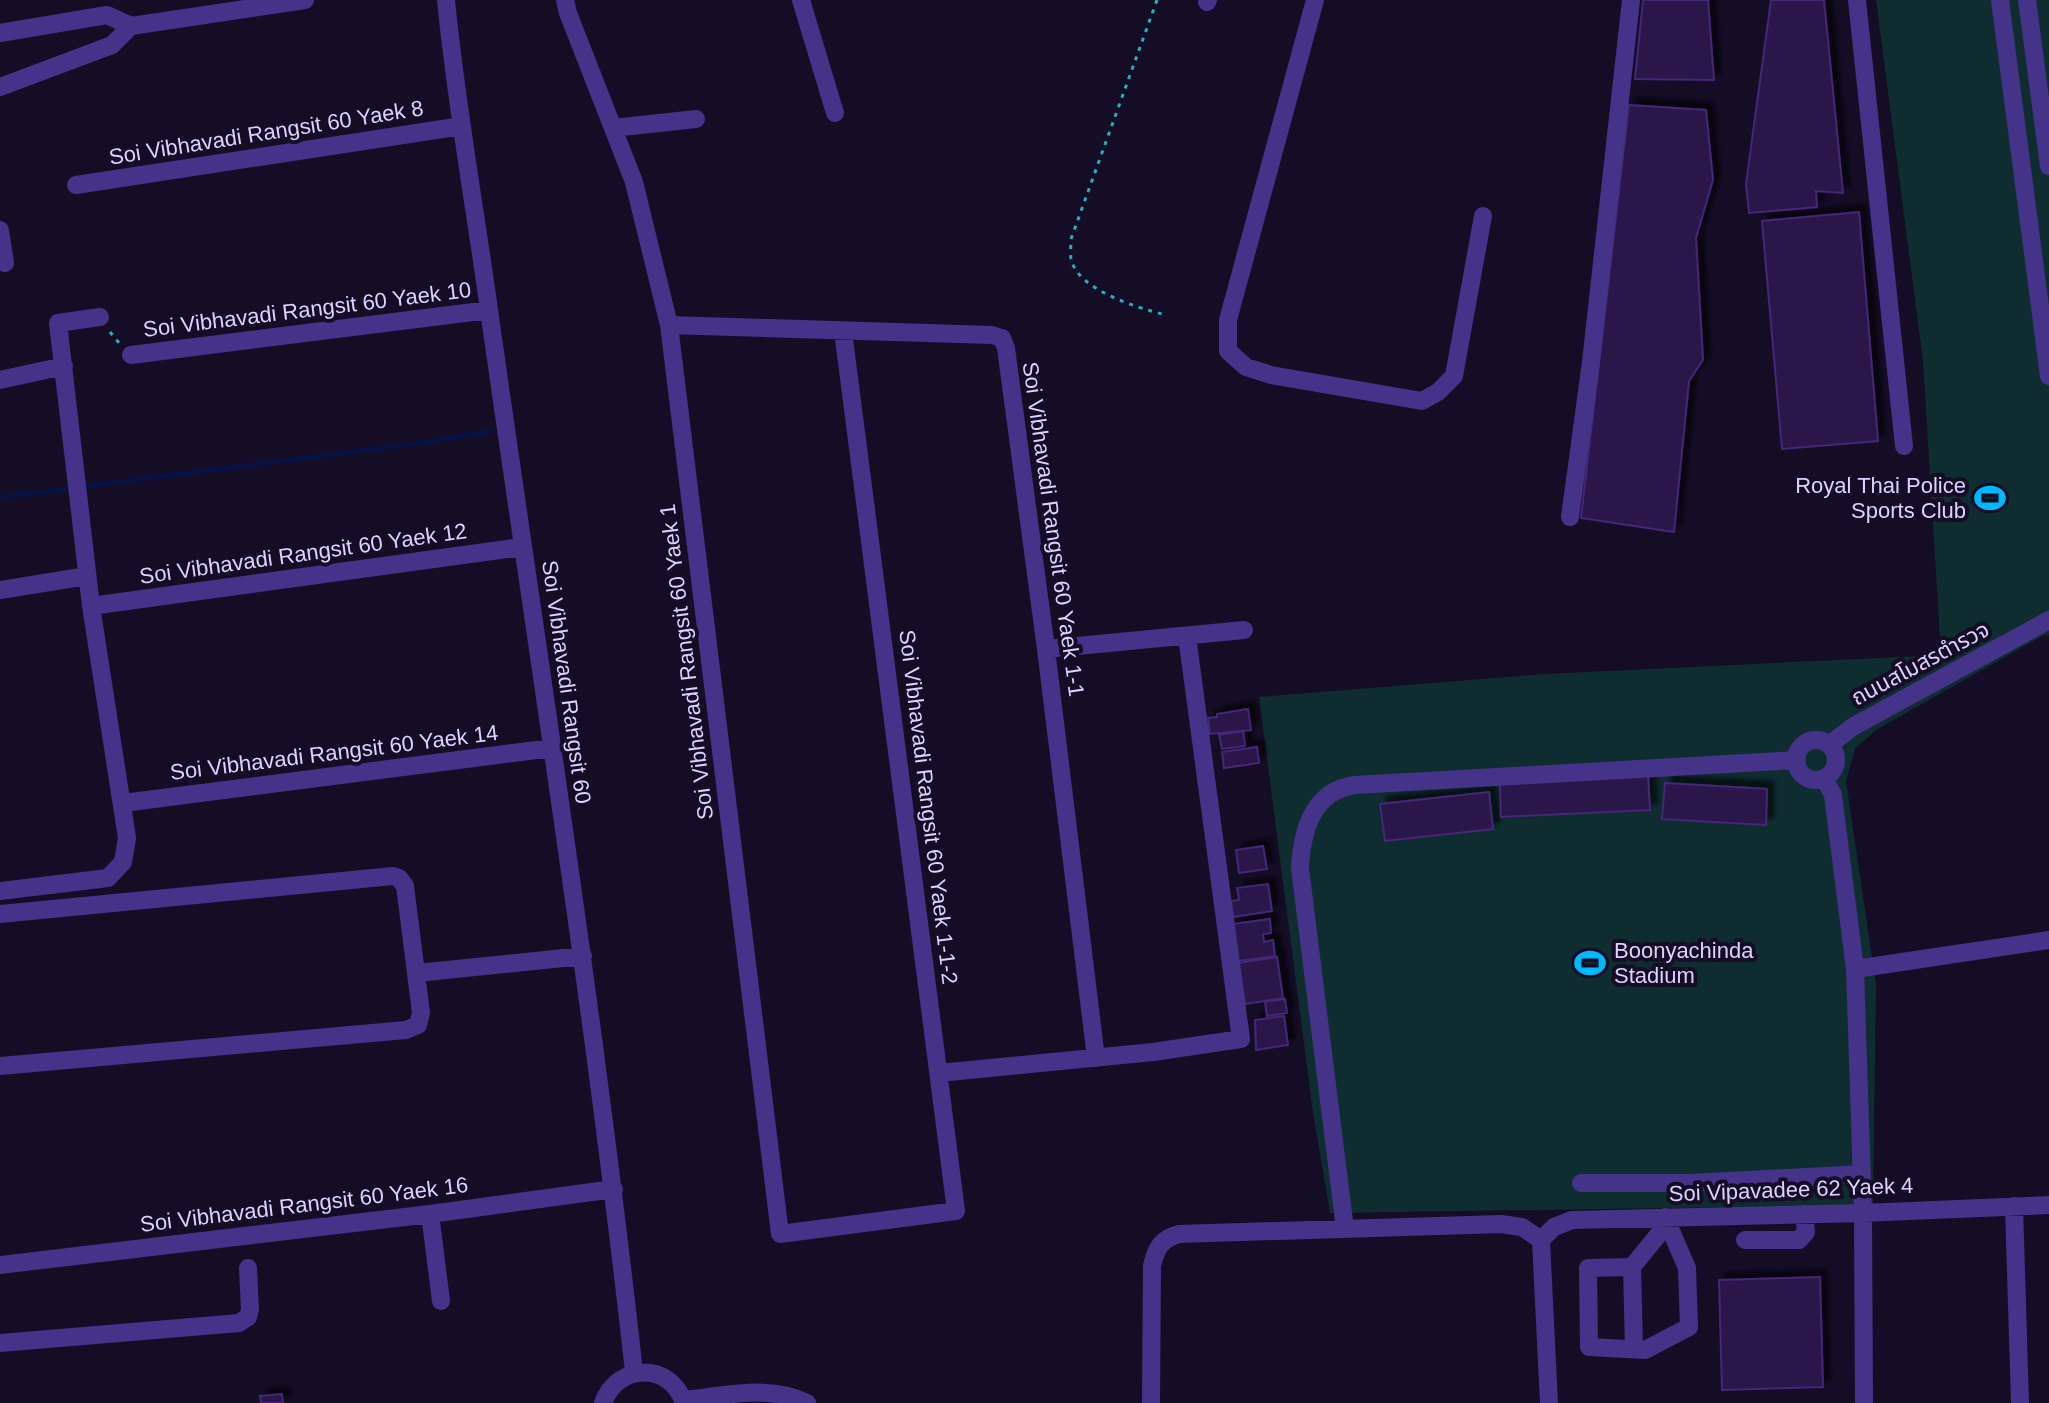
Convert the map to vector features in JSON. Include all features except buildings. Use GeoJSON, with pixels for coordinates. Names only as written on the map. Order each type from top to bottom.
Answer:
{"type":"FeatureCollection","features":[{"type":"Feature","properties":{"kind":"street"},"geometry":{"type":"LineString","coordinates":[[0,33],[107,15],[131,26],[305,0]]}},
{"type":"Feature","properties":{"kind":"street","name":"Soi Vibhavadi Rangsit 60"},"geometry":{"type":"LineString","coordinates":[[446,0],[583,956],[614,1189],[634,1372]]}},
{"type":"Feature","properties":{"kind":"street","name":"Soi Vibhavadi Rangsit 60 Yaek 1"},"geometry":{"type":"LineString","coordinates":[[565,0],[634,182],[669,325],[780,1234],[879,1221]]}},
{"type":"Feature","properties":{"kind":"street"},"geometry":{"type":"LineString","coordinates":[[801,0],[835,113]]}},
{"type":"Feature","properties":{"kind":"street"},"geometry":{"type":"LineString","coordinates":[[1315,0],[1228,320],[1228,351],[1246,367],[1271,375],[1422,401],[1438,392],[1454,376],[1483,216]]}},
{"type":"Feature","properties":{"kind":"street"},"geometry":{"type":"LineString","coordinates":[[1570,517],[1591,362],[1631,0]]}},
{"type":"Feature","properties":{"kind":"street"},"geometry":{"type":"LineString","coordinates":[[1857,0],[1904,446]]}},
{"type":"Feature","properties":{"kind":"street"},"geometry":{"type":"LineString","coordinates":[[2000,0],[2049,376]]}},
{"type":"Feature","properties":{"kind":"street"},"geometry":{"type":"LineString","coordinates":[[2027,0],[2041,45],[2049,166]]}},
{"type":"Feature","properties":{"kind":"street"},"geometry":{"type":"LineString","coordinates":[[0,87],[112,45],[131,26]]}},
{"type":"Feature","properties":{"kind":"street"},"geometry":{"type":"LineString","coordinates":[[613,128],[696,119]]}},
{"type":"Feature","properties":{"kind":"street","name":"Soi Vibhavadi Rangsit 60 Yaek 8"},"geometry":{"type":"LineString","coordinates":[[76,185],[462,126]]}},
{"type":"Feature","properties":{"kind":"street"},"geometry":{"type":"LineString","coordinates":[[0,230],[5,263]]}},
{"type":"Feature","properties":{"kind":"street","name":"Soi Vibhavadi Rangsit 60 Yaek 10"},"geometry":{"type":"LineString","coordinates":[[131,355],[489,310]]}},
{"type":"Feature","properties":{"kind":"street"},"geometry":{"type":"LineString","coordinates":[[0,891],[108,878],[123,862],[127,838],[123,803],[91,606],[58,323],[100,317]]}},
{"type":"Feature","properties":{"kind":"street","name":"Soi Vibhavadi Rangsit 60 Yaek 1-1"},"geometry":{"type":"LineString","coordinates":[[669,325],[992,335],[1002,338],[1006,348],[1046,649],[1096,1058]]}},
{"type":"Feature","properties":{"kind":"street","name":"Soi Vibhavadi Rangsit 60 Yaek 1-1-2"},"geometry":{"type":"LineString","coordinates":[[843,331],[956,1211],[879,1221]]}},
{"type":"Feature","properties":{"kind":"street"},"geometry":{"type":"LineString","coordinates":[[0,380],[64,366]]}},
{"type":"Feature","properties":{"kind":"street","name":"Soi Vibhavadi Rangsit 60 Yaek 12"},"geometry":{"type":"LineString","coordinates":[[91,606],[522,547]]}},
{"type":"Feature","properties":{"kind":"street"},"geometry":{"type":"LineString","coordinates":[[0,590],[87,576]]}},
{"type":"Feature","properties":{"kind":"street","name":"ถนนสโมสรตำรวจ"},"geometry":{"type":"LineString","coordinates":[[1797,760],[1800,749],[1810,741],[1823,741],[1829,745],[1854,726],[2045,625]]}},
{"type":"Feature","properties":{"kind":"street"},"geometry":{"type":"LineString","coordinates":[[1046,649],[1244,630]]}},
{"type":"Feature","properties":{"kind":"street"},"geometry":{"type":"LineString","coordinates":[[939,1073],[1096,1058],[1241,1039],[1187,636]]}},
{"type":"Feature","properties":{"kind":"street"},"geometry":{"type":"LineString","coordinates":[[1345,1229],[1300,868],[1301,838],[1309,819],[1327,797],[1341,787],[1355,785],[1797,760],[1806,777],[1824,778],[1836,763],[1836,756],[1829,745]]}},
{"type":"Feature","properties":{"kind":"street","name":"Soi Vibhavadi Rangsit 60 Yaek 14"},"geometry":{"type":"LineString","coordinates":[[123,803],[552,748]]}},
{"type":"Feature","properties":{"kind":"street"},"geometry":{"type":"LineString","coordinates":[[1824,778],[1833,795],[1855,969],[1863,1213],[1864,1403]]}},
{"type":"Feature","properties":{"kind":"street"},"geometry":{"type":"LineString","coordinates":[[0,914],[393,876],[405,886],[421,1013],[418,1025],[406,1030],[0,1066]]}},
{"type":"Feature","properties":{"kind":"street"},"geometry":{"type":"LineString","coordinates":[[1855,969],[2049,940]]}},
{"type":"Feature","properties":{"kind":"street"},"geometry":{"type":"LineString","coordinates":[[417,973],[583,956]]}},
{"type":"Feature","properties":{"kind":"street"},"geometry":{"type":"LineString","coordinates":[[1581,1183],[1690,1183],[1862,1174]]}},
{"type":"Feature","properties":{"kind":"street"},"geometry":{"type":"LineString","coordinates":[[1688,1216],[1690,1183]]}},
{"type":"Feature","properties":{"kind":"street","name":"Soi Vibhavadi Rangsit 60 Yaek 16"},"geometry":{"type":"LineString","coordinates":[[0,1265],[614,1189]]}},
{"type":"Feature","properties":{"kind":"street","name":"Soi Vipavadee 62 Yaek 4"},"geometry":{"type":"LineString","coordinates":[[1541,1240],[1554,1227],[1572,1220],[1666,1221],[1688,1216],[2049,1205]]}},
{"type":"Feature","properties":{"kind":"street"},"geometry":{"type":"LineString","coordinates":[[2014,1206],[2020,1403]]}},
{"type":"Feature","properties":{"kind":"street"},"geometry":{"type":"LineString","coordinates":[[430,1214],[441,1301]]}},
{"type":"Feature","properties":{"kind":"street"},"geometry":{"type":"LineString","coordinates":[[1745,1240],[1799,1240],[1806,1232],[1804,1214]]}},
{"type":"Feature","properties":{"kind":"street"},"geometry":{"type":"LineString","coordinates":[[1632,1267],[1588,1268],[1589,1347],[1645,1350],[1689,1327],[1687,1268],[1666,1221],[1632,1267],[1634,1349]]}},
{"type":"Feature","properties":{"kind":"street"},"geometry":{"type":"LineString","coordinates":[[1151,1403],[1152,1266],[1156,1249],[1166,1238],[1179,1234],[1501,1224],[1522,1227],[1541,1240],[1549,1403]]}},
{"type":"Feature","properties":{"kind":"street"},"geometry":{"type":"LineString","coordinates":[[0,1343],[239,1323],[248,1317],[250,1309],[248,1268]]}},
{"type":"Feature","properties":{"kind":"street"},"geometry":{"type":"LineString","coordinates":[[603,1403],[610,1387],[634,1372],[659,1374],[678,1389],[684,1401],[753,1393],[792,1395],[807,1403]]}},
{"type":"Feature","properties":{"kind":"path"},"geometry":{"type":"LineString","coordinates":[[1157,0],[1071,239],[1071,261],[1088,282],[1120,302],[1162,314]]}},
{"type":"Feature","properties":{"kind":"path"},"geometry":{"type":"LineString","coordinates":[[100,317],[131,355]]}},
{"type":"Feature","properties":{"kind":"green space","name":"Royal Thai Police Sports Club"},"geometry":{"type":"Polygon","coordinates":[[[1876,0],[2049,0],[2049,635],[2042,636],[1876,730],[1855,749],[1846,781],[1876,985],[1873,1205],[1330,1213],[1313,1113],[1259,697],[1544,674],[1941,655],[1923,361],[1876,0]]]}},
{"type":"Feature","properties":{"kind":"waterway"},"geometry":{"type":"LineString","coordinates":[[87,486],[428,442],[490,431]]}},
{"type":"Feature","properties":{"kind":"waterway"},"geometry":{"type":"LineString","coordinates":[[0,497],[69,489]]}},
{"type":"Feature","properties":{"kind":"place","name":"Royal Thai Police Sports Club"},"geometry":{"type":"Point","coordinates":[1990,498]}},
{"type":"Feature","properties":{"kind":"place","name":"Boonyachinda Stadium"},"geometry":{"type":"Point","coordinates":[1590,963]}}]}
